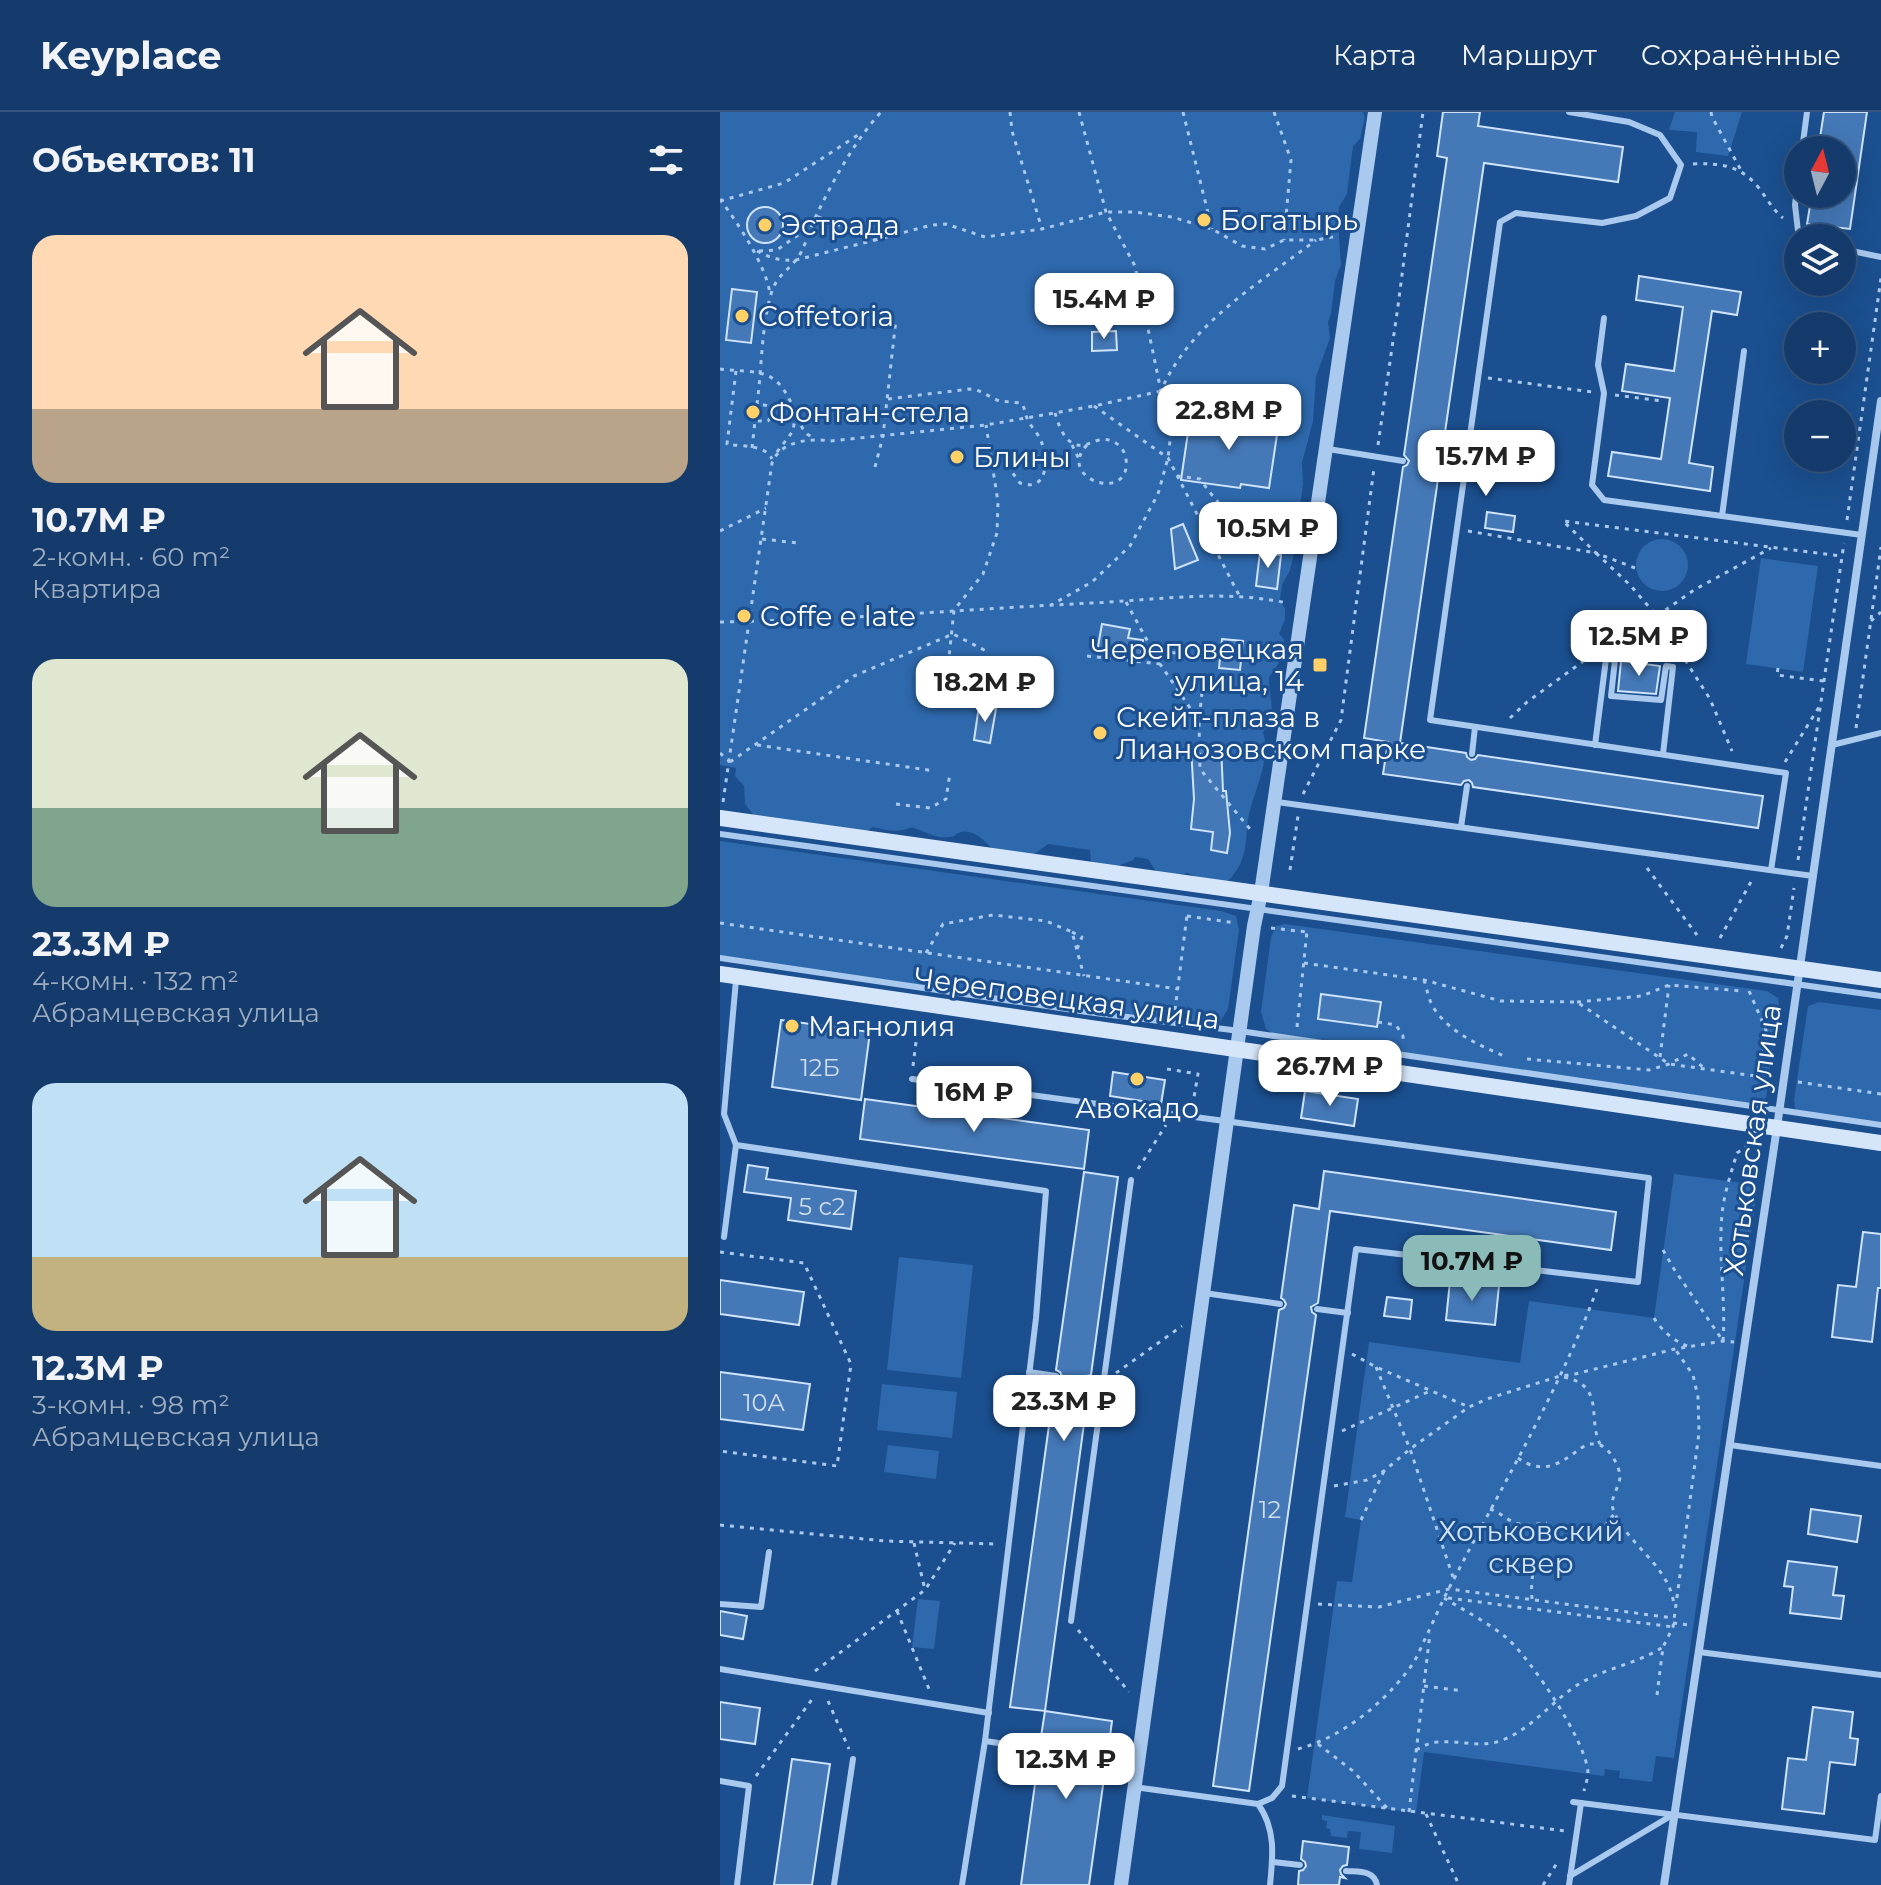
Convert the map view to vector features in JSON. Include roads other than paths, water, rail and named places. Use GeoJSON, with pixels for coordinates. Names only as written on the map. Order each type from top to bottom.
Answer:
{"type":"FeatureCollection","features":[{"type":"Feature","properties":{"kind":"main road"},"geometry":{"type":"LineString","coordinates":[[721,811],[1260,900],[1798,976],[1881,980]]}},
{"type":"Feature","properties":{"kind":"main road","name":"Череповецкая улица"},"geometry":{"type":"LineString","coordinates":[[728,975],[1171,1041],[1778,1119],[1881,1143]]}},
{"type":"Feature","properties":{"kind":"street"},"geometry":{"type":"LineString","coordinates":[[1121,1885],[1240,1031],[1375,112]]}},
{"type":"Feature","properties":{"kind":"street","name":"Хотьковская улица"},"geometry":{"type":"LineString","coordinates":[[1664,1885],[1881,401]]}},
{"type":"Feature","properties":{"kind":"lane"},"geometry":{"type":"LineString","coordinates":[[1569,112],[1629,122],[1660,135],[1681,165],[1670,198],[1636,216],[1602,223],[1516,213],[1500,222],[1430,720],[1786,773],[1771,870]]}},
{"type":"Feature","properties":{"kind":"lane"},"geometry":{"type":"LineString","coordinates":[[1804,136],[1807,112]]}},
{"type":"Feature","properties":{"kind":"lane"},"geometry":{"type":"LineString","coordinates":[[1856,252],[1881,257]]}},
{"type":"Feature","properties":{"kind":"lane"},"geometry":{"type":"LineString","coordinates":[[1604,318],[1598,365],[1604,393],[1592,485],[1604,500],[1862,535]]}},
{"type":"Feature","properties":{"kind":"lane"},"geometry":{"type":"LineString","coordinates":[[1722,516],[1744,351]]}},
{"type":"Feature","properties":{"kind":"lane"},"geometry":{"type":"LineString","coordinates":[[1325,449],[1403,461]]}},
{"type":"Feature","properties":{"kind":"lane"},"geometry":{"type":"LineString","coordinates":[[1440,466],[1465,470]]}},
{"type":"Feature","properties":{"kind":"lane"},"geometry":{"type":"LineString","coordinates":[[1595,745],[1606,659],[1615,660],[1611,696],[1661,700],[1666,666],[1673,667],[1663,754]]}},
{"type":"Feature","properties":{"kind":"lane"},"geometry":{"type":"LineString","coordinates":[[1472,754],[1475,727]]}},
{"type":"Feature","properties":{"kind":"lane"},"geometry":{"type":"LineString","coordinates":[[1832,745],[1881,733]]}},
{"type":"Feature","properties":{"kind":"lane"},"geometry":{"type":"LineString","coordinates":[[1461,827],[1467,786]]}},
{"type":"Feature","properties":{"kind":"lane"},"geometry":{"type":"LineString","coordinates":[[1273,801],[1813,876]]}},
{"type":"Feature","properties":{"kind":"lane"},"geometry":{"type":"LineString","coordinates":[[720,834],[1260,900]]}},
{"type":"Feature","properties":{"kind":"lane","name":"Череповецкая улица"},"geometry":{"type":"LineString","coordinates":[[720,958],[1087,1012],[1240,1031],[1778,1119],[1881,1125]]}},
{"type":"Feature","properties":{"kind":"lane"},"geometry":{"type":"LineString","coordinates":[[724,1237],[736,1145],[724,1114],[730,1042],[728,975]]}},
{"type":"Feature","properties":{"kind":"lane"},"geometry":{"type":"LineString","coordinates":[[1798,976],[1881,996]]}},
{"type":"Feature","properties":{"kind":"lane"},"geometry":{"type":"LineString","coordinates":[[720,1041],[730,1042]]}},
{"type":"Feature","properties":{"kind":"lane"},"geometry":{"type":"LineString","coordinates":[[912,1079],[1649,1178],[1638,1282],[1356,1249],[1282,1786],[1272,1798],[1258,1804],[1134,1787]]}},
{"type":"Feature","properties":{"kind":"lane"},"geometry":{"type":"LineString","coordinates":[[736,1145],[1046,1191],[1036,1318],[989,1713],[962,1885]]}},
{"type":"Feature","properties":{"kind":"lane"},"geometry":{"type":"LineString","coordinates":[[1071,1621],[1131,1180]]}},
{"type":"Feature","properties":{"kind":"lane"},"geometry":{"type":"LineString","coordinates":[[1203,1293],[1280,1304]]}},
{"type":"Feature","properties":{"kind":"lane"},"geometry":{"type":"LineString","coordinates":[[1317,1309],[1348,1313]]}},
{"type":"Feature","properties":{"kind":"lane"},"geometry":{"type":"LineString","coordinates":[[1029,1372],[1056,1376]]}},
{"type":"Feature","properties":{"kind":"lane"},"geometry":{"type":"LineString","coordinates":[[1090,1381],[1104,1382]]}},
{"type":"Feature","properties":{"kind":"lane"},"geometry":{"type":"LineString","coordinates":[[1730,1445],[1881,1466]]}},
{"type":"Feature","properties":{"kind":"lane"},"geometry":{"type":"LineString","coordinates":[[720,1604],[761,1607],[769,1552]]}},
{"type":"Feature","properties":{"kind":"lane"},"geometry":{"type":"LineString","coordinates":[[1699,1652],[1881,1675]]}},
{"type":"Feature","properties":{"kind":"lane"},"geometry":{"type":"LineString","coordinates":[[720,1669],[989,1713]]}},
{"type":"Feature","properties":{"kind":"lane"},"geometry":{"type":"LineString","coordinates":[[985,1741],[1039,1749]]}},
{"type":"Feature","properties":{"kind":"lane"},"geometry":{"type":"LineString","coordinates":[[1107,1758],[1138,1762]]}},
{"type":"Feature","properties":{"kind":"lane"},"geometry":{"type":"LineString","coordinates":[[834,1885],[853,1759]]}},
{"type":"Feature","properties":{"kind":"lane"},"geometry":{"type":"LineString","coordinates":[[720,1781],[749,1786],[737,1885]]}},
{"type":"Feature","properties":{"kind":"lane"},"geometry":{"type":"LineString","coordinates":[[1569,1885],[1577,1833],[1577,1802],[1875,1840],[1881,1796]]}},
{"type":"Feature","properties":{"kind":"lane"},"geometry":{"type":"LineString","coordinates":[[1258,1804],[1270,1826],[1273,1862],[1270,1885]]}},
{"type":"Feature","properties":{"kind":"lane"},"geometry":{"type":"LineString","coordinates":[[1570,1876],[1674,1814]]}},
{"type":"Feature","properties":{"kind":"lane"},"geometry":{"type":"LineString","coordinates":[[1273,1862],[1300,1865]]}},
{"type":"Feature","properties":{"kind":"lane"},"geometry":{"type":"LineString","coordinates":[[1346,1871],[1369,1873],[1377,1885]]}},
{"type":"Feature","properties":{"kind":"place","name":"Богатырь"},"geometry":{"type":"Point","coordinates":[1204,220]}},
{"type":"Feature","properties":{"kind":"place","name":"Эстрада"},"geometry":{"type":"Point","coordinates":[765,225]}},
{"type":"Feature","properties":{"kind":"place","name":"Coffetoria"},"geometry":{"type":"Point","coordinates":[742,316]}},
{"type":"Feature","properties":{"kind":"place","name":"Фонтан-стела"},"geometry":{"type":"Point","coordinates":[753,412]}},
{"type":"Feature","properties":{"kind":"place","name":"Блины"},"geometry":{"type":"Point","coordinates":[957,457]}},
{"type":"Feature","properties":{"kind":"place","name":"Coffe e late"},"geometry":{"type":"Point","coordinates":[744,616]}},
{"type":"Feature","properties":{"kind":"place","name":"Череповецкая улица, 14"},"geometry":{"type":"Point","coordinates":[1320,665]}},
{"type":"Feature","properties":{"kind":"place","name":"Скейт-плаза в Лианозовском парке"},"geometry":{"type":"Point","coordinates":[1100,733]}},
{"type":"Feature","properties":{"kind":"place","name":"Магнолия"},"geometry":{"type":"Point","coordinates":[792,1026]}},
{"type":"Feature","properties":{"kind":"place","name":"Авокадо"},"geometry":{"type":"Point","coordinates":[1137,1079]}},
{"type":"Feature","properties":{"kind":"park label","name":"Хотьковский сквер"},"geometry":{"type":"Point","coordinates":[1531,1547]}}]}
